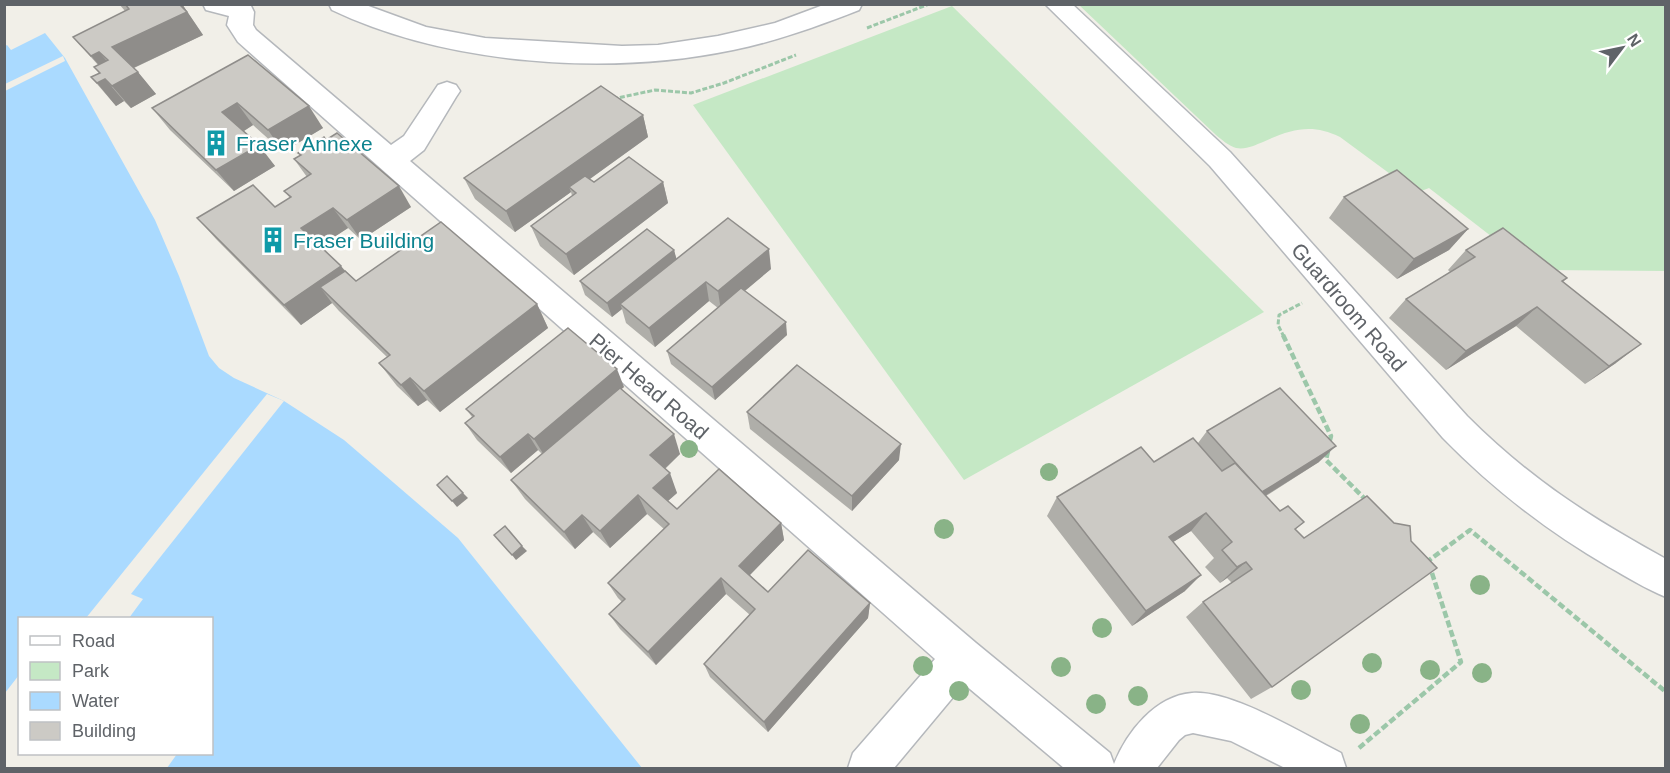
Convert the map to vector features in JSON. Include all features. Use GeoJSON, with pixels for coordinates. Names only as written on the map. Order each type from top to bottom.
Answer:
{"type":"FeatureCollection","features":[{"type":"Feature","properties":{"kind":"lane"},"geometry":{"type":"LineString","coordinates":[[341,4],[400,29],[448,40],[527,51],[628,55],[673,51],[737,39],[797,24],[850,4]]}},
{"type":"Feature","properties":{"kind":"lane","name":"Guardroom Road"},"geometry":{"type":"LineString","coordinates":[[1057,4],[1213,152],[1391,356],[1490,462],[1523,490],[1577,528],[1665,579]]}},
{"type":"Feature","properties":{"kind":"lane","name":"Pier Head Road"},"geometry":{"type":"LineString","coordinates":[[235,7],[243,32],[962,657],[1095,768]]}},
{"type":"Feature","properties":{"kind":"lane"},"geometry":{"type":"LineString","coordinates":[[390,161],[414,143],[447,91]]}},
{"type":"Feature","properties":{"kind":"lane"},"geometry":{"type":"LineString","coordinates":[[868,768],[962,657]]}},
{"type":"Feature","properties":{"kind":"lane"},"geometry":{"type":"LineString","coordinates":[[1133,768],[1168,723],[1177,716],[1203,713],[1340,760]]}},
{"type":"Feature","properties":{"kind":"path"},"geometry":{"type":"LineString","coordinates":[[610,100],[654,90]]}},
{"type":"Feature","properties":{"kind":"path"},"geometry":{"type":"LineString","coordinates":[[1305,301],[1279,315],[1278,325],[1331,436],[1326,460],[1369,502]]}},
{"type":"Feature","properties":{"kind":"path"},"geometry":{"type":"LineString","coordinates":[[1428,561],[1470,530],[1665,692]]}},
{"type":"Feature","properties":{"kind":"path"},"geometry":{"type":"LineString","coordinates":[[1340,760],[1461,663],[1428,561],[1419,553]]}},
{"type":"Feature","properties":{"kind":"green space"},"geometry":{"type":"Polygon","coordinates":[[[1079,5],[1665,5],[1665,271],[1543,270],[1518,257],[1429,188],[1416,193],[1340,137],[1320,130],[1302,129],[1247,148],[1233,147],[1216,135],[1079,5]]]}},
{"type":"Feature","properties":{"kind":"green space"},"geometry":{"type":"Polygon","coordinates":[[[952,6],[1264,312],[964,480],[693,105],[952,6]]]}},
{"type":"Feature","properties":{"kind":"water"},"geometry":{"type":"Polygon","coordinates":[[[45,33],[65,58],[155,220],[209,356],[219,368],[234,378],[284,401],[344,440],[458,538],[642,768],[5,768],[5,46],[7,45],[11,50],[45,33]]]}},
{"type":"Feature","properties":{"kind":"pier"},"geometry":{"type":"Polygon","coordinates":[[[63,56],[65,61],[5,91],[5,84],[63,56]]]}},
{"type":"Feature","properties":{"kind":"pier"},"geometry":{"type":"Polygon","coordinates":[[[267,394],[284,401],[131,594],[143,599],[130,617],[87,617],[267,394]]]}},
{"type":"Feature","properties":{"kind":"pier"},"geometry":{"type":"Polygon","coordinates":[[[18,676],[18,755],[176,755],[167,768],[5,768],[5,693],[18,676]]]}},
{"type":"Feature","properties":{"kind":"building"},"geometry":{"type":"Polygon","coordinates":[[[125,4],[179,4],[187,12],[112,47],[138,72],[112,86],[105,79],[97,83],[91,77],[100,73],[94,67],[108,60],[99,52],[91,56],[73,37],[129,9],[125,4]]]}},
{"type":"Feature","properties":{"kind":"building"},"geometry":{"type":"Polygon","coordinates":[[[248,55],[309,106],[268,130],[237,103],[222,112],[259,145],[216,170],[152,108],[248,55]]]}},
{"type":"Feature","properties":{"kind":"building"},"geometry":{"type":"Polygon","coordinates":[[[601,86],[643,115],[506,211],[464,178],[601,86]]]}},
{"type":"Feature","properties":{"kind":"building","name":"Fraser Building"},"geometry":{"type":"Polygon","coordinates":[[[337,133],[399,186],[347,220],[333,208],[301,228],[341,266],[284,305],[197,218],[253,185],[275,207],[291,197],[284,191],[311,174],[294,159],[301,155],[298,153],[324,137],[326,140],[337,133]]]}},
{"type":"Feature","properties":{"kind":"building"},"geometry":{"type":"Polygon","coordinates":[[[629,157],[663,182],[566,254],[531,226],[576,193],[569,187],[585,176],[594,182],[629,157]]]}},
{"type":"Feature","properties":{"kind":"building"},"geometry":{"type":"Polygon","coordinates":[[[1397,170],[1468,229],[1414,259],[1344,197],[1397,170]]]}},
{"type":"Feature","properties":{"kind":"building"},"geometry":{"type":"Polygon","coordinates":[[[728,218],[769,249],[718,291],[706,282],[649,328],[620,304],[728,218]]]}},
{"type":"Feature","properties":{"kind":"building"},"geometry":{"type":"Polygon","coordinates":[[[441,222],[537,304],[424,391],[410,378],[401,385],[379,363],[390,355],[320,287],[345,271],[356,281],[441,222]]]}},
{"type":"Feature","properties":{"kind":"building"},"geometry":{"type":"Polygon","coordinates":[[[1503,228],[1567,278],[1562,281],[1641,344],[1609,366],[1537,307],[1466,351],[1406,299],[1475,257],[1466,250],[1503,228]]]}},
{"type":"Feature","properties":{"kind":"building"},"geometry":{"type":"Polygon","coordinates":[[[647,229],[674,250],[607,303],[580,281],[647,229]]]}},
{"type":"Feature","properties":{"kind":"building"},"geometry":{"type":"Polygon","coordinates":[[[741,288],[786,322],[712,387],[667,351],[741,288]]]}},
{"type":"Feature","properties":{"kind":"building"},"geometry":{"type":"Polygon","coordinates":[[[568,328],[617,369],[534,439],[528,434],[500,457],[465,423],[474,416],[466,409],[568,328]]]}},
{"type":"Feature","properties":{"kind":"building"},"geometry":{"type":"Polygon","coordinates":[[[797,365],[901,444],[852,496],[747,412],[797,365]]]}},
{"type":"Feature","properties":{"kind":"building"},"geometry":{"type":"Polygon","coordinates":[[[620,388],[674,434],[650,455],[670,473],[653,488],[677,509],[719,469],[781,523],[739,566],[768,592],[808,550],[870,603],[764,722],[704,664],[755,609],[721,578],[648,652],[609,614],[625,599],[608,583],[669,524],[638,495],[600,531],[582,515],[564,532],[511,480],[620,388]]]}},
{"type":"Feature","properties":{"kind":"building"},"geometry":{"type":"Polygon","coordinates":[[[1280,388],[1336,446],[1262,492],[1207,431],[1280,388]]]}},
{"type":"Feature","properties":{"kind":"building"},"geometry":{"type":"Polygon","coordinates":[[[1193,438],[1222,471],[1235,463],[1280,511],[1288,506],[1304,522],[1295,529],[1304,538],[1367,496],[1394,523],[1410,526],[1411,541],[1437,568],[1272,687],[1203,602],[1252,569],[1246,562],[1237,567],[1222,550],[1232,542],[1206,513],[1169,537],[1201,575],[1146,611],[1057,497],[1141,447],[1154,462],[1193,438]]]}},
{"type":"Feature","properties":{"kind":"building"},"geometry":{"type":"Polygon","coordinates":[[[447,476],[463,493],[452,501],[437,485],[447,476]]]}},
{"type":"Feature","properties":{"kind":"building"},"geometry":{"type":"Polygon","coordinates":[[[505,526],[522,546],[512,555],[494,535],[505,526]]]}},
{"type":"Feature","properties":{"kind":"place","name":"Fraser Annexe"},"geometry":{"type":"Point","coordinates":[216,143]}},
{"type":"Feature","properties":{"kind":"place","name":"Fraser Building"},"geometry":{"type":"Point","coordinates":[273,240]}}]}
